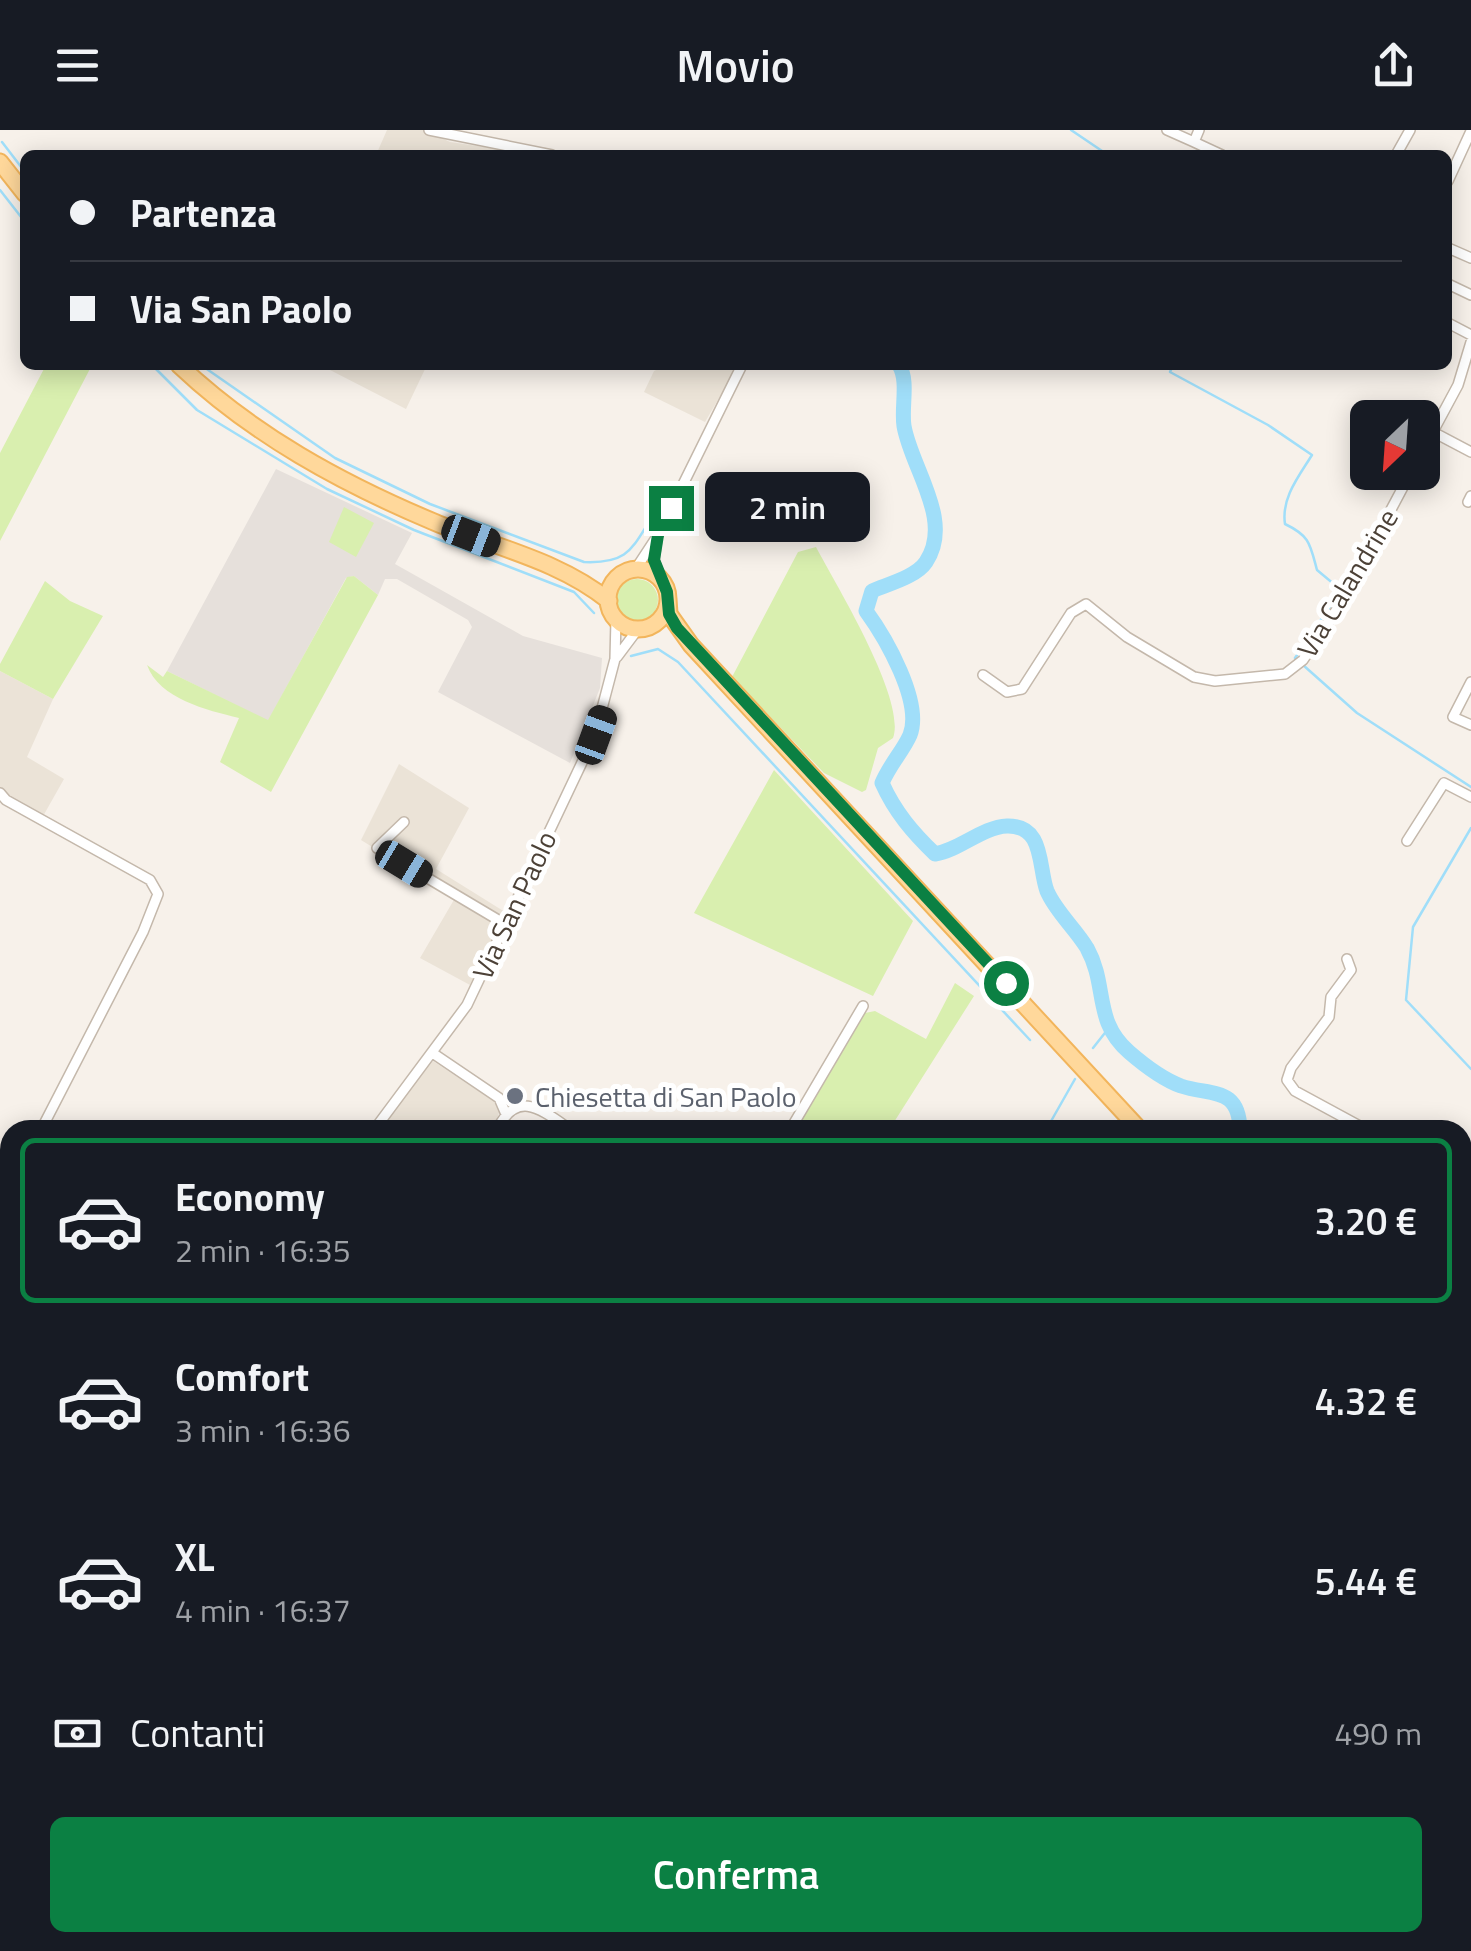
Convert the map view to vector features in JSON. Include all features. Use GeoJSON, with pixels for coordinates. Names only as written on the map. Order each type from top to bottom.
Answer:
{"type":"FeatureCollection","features":[{"type":"Feature","properties":{"kind":"main road"},"geometry":{"type":"LineString","coordinates":[[0,162],[20,188]]}},
{"type":"Feature","properties":{"kind":"main road"},"geometry":{"type":"LineString","coordinates":[[185,370],[256,428],[336,476],[436,523],[575,576],[609,601],[616,619],[692,645]]}},
{"type":"Feature","properties":{"kind":"main road"},"geometry":{"type":"LineString","coordinates":[[575,576],[619,577],[634,570],[660,578],[669,614],[692,645],[1131,1120]]}},
{"type":"Feature","properties":{"kind":"main road"},"geometry":{"type":"LineString","coordinates":[[609,601],[619,577]]}},
{"type":"Feature","properties":{"kind":"main road"},"geometry":{"type":"LineString","coordinates":[[643,628],[663,616],[668,599]]}},
{"type":"Feature","properties":{"kind":"street"},"geometry":{"type":"LineString","coordinates":[[430,130],[528,150]]}},
{"type":"Feature","properties":{"kind":"street"},"geometry":{"type":"LineString","coordinates":[[1168,130],[1211,150]]}},
{"type":"Feature","properties":{"kind":"street"},"geometry":{"type":"LineString","coordinates":[[1194,142],[1200,130]]}},
{"type":"Feature","properties":{"kind":"street"},"geometry":{"type":"LineString","coordinates":[[1452,171],[1471,131]]}},
{"type":"Feature","properties":{"kind":"street"},"geometry":{"type":"LineString","coordinates":[[1440,419],[1458,385],[1471,338]]}},
{"type":"Feature","properties":{"kind":"street"},"geometry":{"type":"LineString","coordinates":[[634,570],[658,535],[740,370]]}},
{"type":"Feature","properties":{"kind":"street"},"geometry":{"type":"LineString","coordinates":[[1458,385],[1471,392]]}},
{"type":"Feature","properties":{"kind":"street"},"geometry":{"type":"LineString","coordinates":[[1440,436],[1471,452]]}},
{"type":"Feature","properties":{"kind":"street","name":"Via Calandrine"},"geometry":{"type":"LineString","coordinates":[[983,674],[1007,692],[1022,688],[1072,613],[1086,604],[1127,636],[1194,677],[1214,681],[1277,675],[1300,663],[1343,600],[1402,490]]}},
{"type":"Feature","properties":{"kind":"street"},"geometry":{"type":"LineString","coordinates":[[658,535],[654,560],[660,578]]}},
{"type":"Feature","properties":{"kind":"street","name":"Via San Paolo"},"geometry":{"type":"LineString","coordinates":[[382,1120],[434,1054],[466,1005],[596,735],[615,659],[616,619]]}},
{"type":"Feature","properties":{"kind":"street","name":"Via San Paolo"},"geometry":{"type":"LineString","coordinates":[[615,659],[643,628]]}},
{"type":"Feature","properties":{"kind":"street"},"geometry":{"type":"LineString","coordinates":[[1471,682],[1453,717],[1471,725]]}},
{"type":"Feature","properties":{"kind":"street"},"geometry":{"type":"LineString","coordinates":[[1407,842],[1444,783],[1471,797]]}},
{"type":"Feature","properties":{"kind":"street"},"geometry":{"type":"LineString","coordinates":[[0,793],[150,880],[158,894],[45,1120]]}},
{"type":"Feature","properties":{"kind":"street"},"geometry":{"type":"LineString","coordinates":[[404,822],[377,848],[504,924]]}},
{"type":"Feature","properties":{"kind":"street"},"geometry":{"type":"LineString","coordinates":[[1346,959],[1350,970],[1331,997],[1329,1017],[1290,1068],[1288,1080],[1295,1091],[1349,1120]]}},
{"type":"Feature","properties":{"kind":"street"},"geometry":{"type":"LineString","coordinates":[[796,1120],[862,1006]]}},
{"type":"Feature","properties":{"kind":"street"},"geometry":{"type":"LineString","coordinates":[[434,1054],[498,1098],[506,1112]]}},
{"type":"Feature","properties":{"kind":"street"},"geometry":{"type":"LineString","coordinates":[[502,1120],[516,1106],[538,1107],[557,1120]]}},
{"type":"Feature","properties":{"kind":"shaded area"},"geometry":{"type":"Polygon","coordinates":[[[387,130],[425,130],[450,142],[505,150],[378,150],[387,130]]]}},
{"type":"Feature","properties":{"kind":"shaded area"},"geometry":{"type":"Polygon","coordinates":[[[330,370],[425,370],[406,409],[330,370]]]}},
{"type":"Feature","properties":{"kind":"shaded area"},"geometry":{"type":"Polygon","coordinates":[[[732,370],[705,422],[644,392],[654,371],[732,370]]]}},
{"type":"Feature","properties":{"kind":"shaded area"},"geometry":{"type":"Polygon","coordinates":[[[276,469],[412,533],[395,564],[523,636],[602,658],[600,688],[570,763],[438,692],[472,627],[468,620],[397,579],[385,579],[378,595],[354,576],[346,578],[268,721],[167,671],[276,469]]]}},
{"type":"Feature","properties":{"kind":"shaded area"},"geometry":{"type":"Polygon","coordinates":[[[0,671],[53,699],[27,757],[64,779],[42,818],[0,790],[0,671]]]}},
{"type":"Feature","properties":{"kind":"shaded area"},"geometry":{"type":"Polygon","coordinates":[[[399,764],[469,808],[436,869],[505,912],[470,985],[420,958],[455,898],[361,840],[399,764]]]}},
{"type":"Feature","properties":{"kind":"shaded area"},"geometry":{"type":"Polygon","coordinates":[[[433,1061],[497,1103],[500,1110],[496,1120],[386,1120],[433,1061]]]}},
{"type":"Feature","properties":{"kind":"green space"},"geometry":{"type":"Polygon","coordinates":[[[43,370],[89,370],[0,541],[0,453],[43,370]]]}},
{"type":"Feature","properties":{"kind":"green space"},"geometry":{"type":"Polygon","coordinates":[[[344,507],[374,523],[356,557],[329,542],[344,507]]]}},
{"type":"Feature","properties":{"kind":"green space"},"geometry":{"type":"Polygon","coordinates":[[[816,547],[867,642],[890,697],[895,720],[893,738],[878,748],[866,790],[862,792],[824,773],[732,677],[798,552],[816,547]]]}},
{"type":"Feature","properties":{"kind":"green space"},"geometry":{"type":"Polygon","coordinates":[[[354,576],[378,595],[271,792],[220,762],[239,718],[173,695],[153,677],[147,665],[163,677],[167,671],[268,720],[347,577],[354,576]]]}},
{"type":"Feature","properties":{"kind":"green space"},"geometry":{"type":"Polygon","coordinates":[[[637,579],[652,585],[658,600],[652,615],[637,621],[622,615],[616,600],[622,585],[637,579]]]}},
{"type":"Feature","properties":{"kind":"green space"},"geometry":{"type":"Polygon","coordinates":[[[45,581],[70,601],[103,616],[53,699],[0,671],[0,664],[45,581]]]}},
{"type":"Feature","properties":{"kind":"green space"},"geometry":{"type":"Polygon","coordinates":[[[774,770],[913,921],[873,996],[694,913],[774,770]]]}},
{"type":"Feature","properties":{"kind":"green space"},"geometry":{"type":"Polygon","coordinates":[[[955,983],[974,996],[895,1120],[801,1120],[865,1013],[875,1011],[926,1039],[955,983]]]}},
{"type":"Feature","properties":{"kind":"waterway"},"geometry":{"type":"LineString","coordinates":[[1071,130],[1101,150]]}},
{"type":"Feature","properties":{"kind":"waterway"},"geometry":{"type":"LineString","coordinates":[[2,142],[20,165]]}},
{"type":"Feature","properties":{"kind":"waterway"},"geometry":{"type":"LineString","coordinates":[[0,190],[20,216]]}},
{"type":"Feature","properties":{"kind":"waterway"},"geometry":{"type":"LineString","coordinates":[[157,370],[197,410],[327,489],[414,530],[574,592],[594,613]]}},
{"type":"Feature","properties":{"kind":"waterway"},"geometry":{"type":"LineString","coordinates":[[208,370],[335,458],[430,504],[584,562],[612,560],[629,551],[656,511],[663,510]]}},
{"type":"Feature","properties":{"kind":"waterway"},"geometry":{"type":"LineString","coordinates":[[902,370],[904,426],[928,494],[935,529],[926,562],[909,576],[872,591],[866,611],[900,670],[913,721],[910,735],[882,783],[905,822],[935,854],[998,827],[1028,832],[1038,849],[1051,899],[1087,948],[1105,1015],[1118,1040],[1167,1080],[1229,1099],[1239,1120]]}},
{"type":"Feature","properties":{"kind":"waterway"},"geometry":{"type":"LineString","coordinates":[[1171,370],[1268,425],[1312,455],[1288,496],[1285,524],[1304,537],[1317,570],[1341,590],[1297,660]]}},
{"type":"Feature","properties":{"kind":"waterway"},"geometry":{"type":"LineString","coordinates":[[631,656],[658,649],[678,662],[1030,1040]]}},
{"type":"Feature","properties":{"kind":"waterway"},"geometry":{"type":"LineString","coordinates":[[1303,665],[1357,713],[1471,787]]}},
{"type":"Feature","properties":{"kind":"waterway"},"geometry":{"type":"LineString","coordinates":[[1471,828],[1413,927],[1406,1000],[1471,1069]]}},
{"type":"Feature","properties":{"kind":"waterway"},"geometry":{"type":"LineString","coordinates":[[1093,1048],[1108,1029]]}},
{"type":"Feature","properties":{"kind":"waterway"},"geometry":{"type":"LineString","coordinates":[[1052,1120],[1075,1079]]}},
{"type":"Feature","properties":{"kind":"place","name":"Chiesetta di San Paolo"},"geometry":{"type":"Point","coordinates":[515,1096]}},
{"type":"Feature","properties":{"kind":"route"},"geometry":{"type":"LineString","coordinates":[[671,508],[658,535],[654,568],[664,584],[669,614],[677,628],[1006,983]]}}]}
